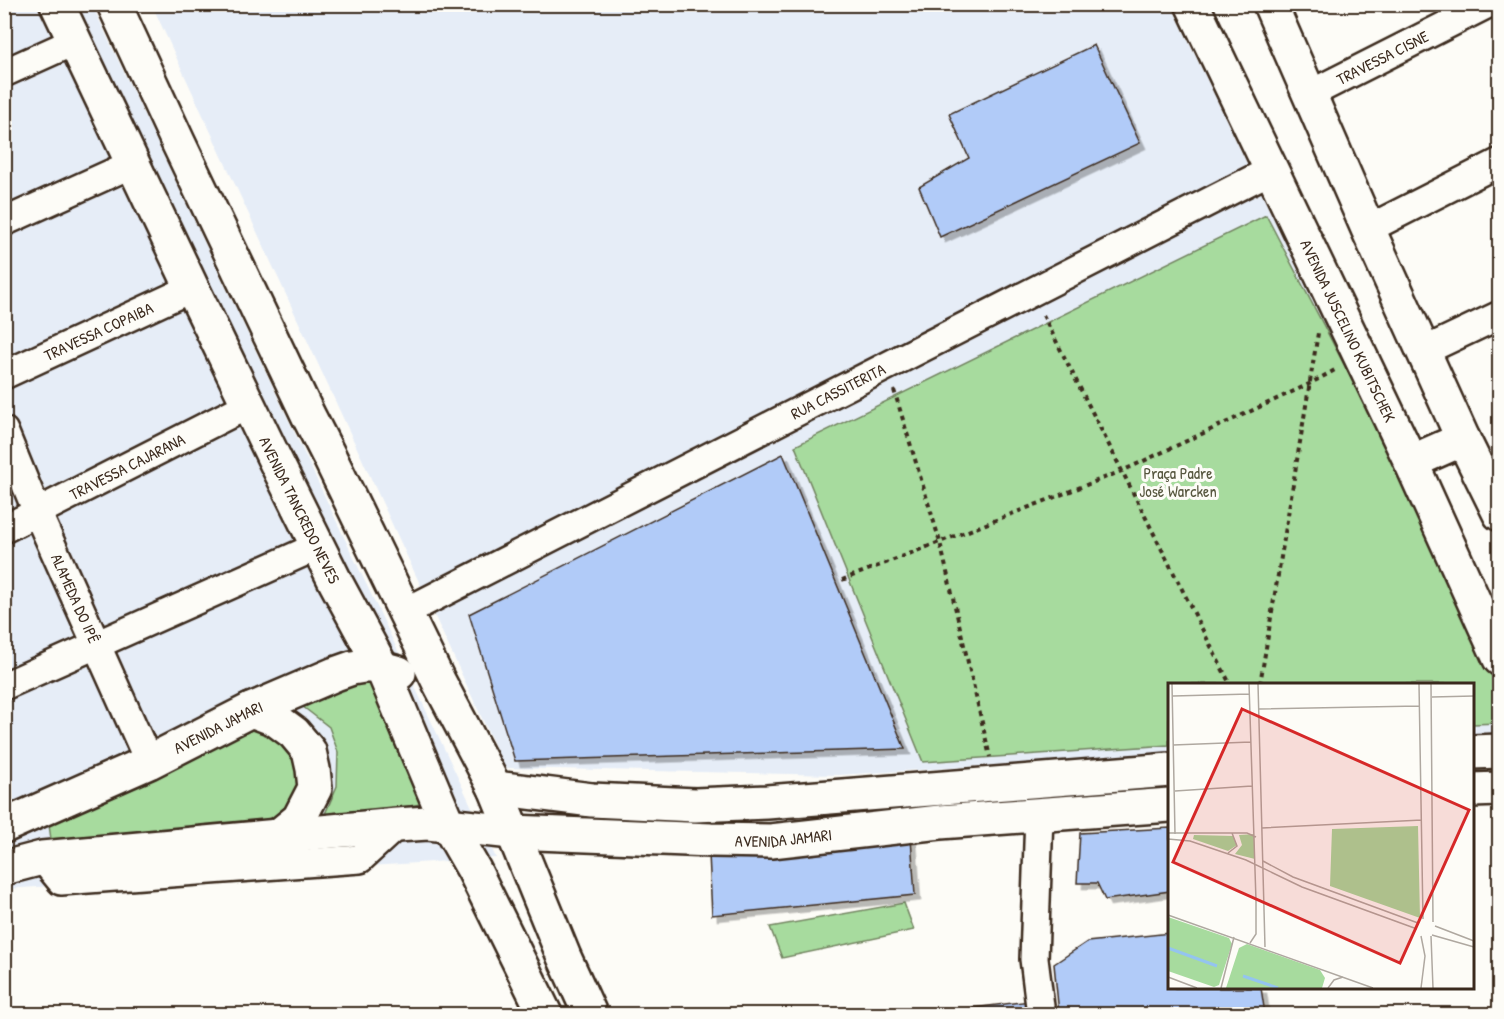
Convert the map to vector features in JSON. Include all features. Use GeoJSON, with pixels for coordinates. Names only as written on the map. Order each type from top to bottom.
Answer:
{"type":"FeatureCollection","features":[{"type":"Feature","properties":{"kind":"main road","name":"AVENIDA TANCREDO NEVES"},"geometry":{"type":"LineString","coordinates":[[57,4],[248,405],[336,583],[383,670],[448,825],[474,870],[544,1014]]}},
{"type":"Feature","properties":{"kind":"main road"},"geometry":{"type":"LineString","coordinates":[[114,4],[308,415],[439,682],[495,788],[564,957],[590,1014]]}},
{"type":"Feature","properties":{"kind":"main road","name":"AVENIDA JUSCELINO KUBITSCHEK"},"geometry":{"type":"LineString","coordinates":[[1192,4],[1411,462],[1500,659]]}},
{"type":"Feature","properties":{"kind":"main road"},"geometry":{"type":"LineString","coordinates":[[1269,4],[1463,439],[1492,479],[1500,514]]}},
{"type":"Feature","properties":{"kind":"main road"},"geometry":{"type":"LineString","coordinates":[[1411,462],[1463,439]]}},
{"type":"Feature","properties":{"kind":"main road"},"geometry":{"type":"LineString","coordinates":[[280,470],[326,448]]}},
{"type":"Feature","properties":{"kind":"main road","name":"AVENIDA JAMARI"},"geometry":{"type":"LineString","coordinates":[[4,826],[149,762],[252,710],[352,668],[374,666],[439,682]]}},
{"type":"Feature","properties":{"kind":"main road"},"geometry":{"type":"LineString","coordinates":[[252,710],[275,719],[294,733],[309,751],[313,769],[315,788],[299,819],[277,837]]}},
{"type":"Feature","properties":{"kind":"main road"},"geometry":{"type":"LineString","coordinates":[[1474,752],[1500,750]]}},
{"type":"Feature","properties":{"kind":"main road"},"geometry":{"type":"LineString","coordinates":[[495,788],[592,800],[696,805],[1168,770]]}},
{"type":"Feature","properties":{"kind":"main road"},"geometry":{"type":"LineString","coordinates":[[1474,790],[1500,789]]}},
{"type":"Feature","properties":{"kind":"main road"},"geometry":{"type":"LineString","coordinates":[[759,802],[762,841]]}},
{"type":"Feature","properties":{"kind":"main road","name":"AVENIDA JAMARI"},"geometry":{"type":"LineString","coordinates":[[4,868],[42,858],[428,823],[512,831],[762,841],[940,822],[1168,805]]}},
{"type":"Feature","properties":{"kind":"street","name":"TRAVESSA CISNE"},"geometry":{"type":"LineString","coordinates":[[1310,94],[1488,4]]}},
{"type":"Feature","properties":{"kind":"street"},"geometry":{"type":"LineString","coordinates":[[4,73],[75,41]]}},
{"type":"Feature","properties":{"kind":"street"},"geometry":{"type":"LineString","coordinates":[[1368,229],[1500,162]]}},
{"type":"Feature","properties":{"kind":"street"},"geometry":{"type":"LineString","coordinates":[[4,222],[132,164]]}},
{"type":"Feature","properties":{"kind":"street","name":"RUA CASSITERITA"},"geometry":{"type":"LineString","coordinates":[[405,612],[1271,170]]}},
{"type":"Feature","properties":{"kind":"street","name":"TRAVESSA COPAIBA"},"geometry":{"type":"LineString","coordinates":[[4,375],[192,288]]}},
{"type":"Feature","properties":{"kind":"street"},"geometry":{"type":"LineString","coordinates":[[1425,351],[1500,315]]}},
{"type":"Feature","properties":{"kind":"street","name":"TRAVESSA CAJARANA"},"geometry":{"type":"LineString","coordinates":[[4,528],[248,405]]}},
{"type":"Feature","properties":{"kind":"street","name":"ALAMEDA DO IPÊ"},"geometry":{"type":"LineString","coordinates":[[4,431],[149,762]]}},
{"type":"Feature","properties":{"kind":"street"},"geometry":{"type":"LineString","coordinates":[[4,686],[318,546]]}},
{"type":"Feature","properties":{"kind":"street"},"geometry":{"type":"LineString","coordinates":[[1040,815],[1034,959],[1041,1014]]}},
{"type":"Feature","properties":{"kind":"street"},"geometry":{"type":"LineString","coordinates":[[42,858],[61,881],[360,859],[397,825]]}},
{"type":"Feature","properties":{"kind":"path"},"geometry":{"type":"LineString","coordinates":[[1031,293],[1229,683]]}},
{"type":"Feature","properties":{"kind":"path"},"geometry":{"type":"LineString","coordinates":[[1260,683],[1318,329]]}},
{"type":"Feature","properties":{"kind":"path"},"geometry":{"type":"LineString","coordinates":[[842,580],[1122,471],[1309,384],[1360,357]]}},
{"type":"Feature","properties":{"kind":"path"},"geometry":{"type":"LineString","coordinates":[[887,366],[940,542],[996,783]]}},
{"type":"Feature","properties":{"kind":"shaded area"},"geometry":{"type":"Polygon","coordinates":[[[5,5],[92,5],[496,858],[5,889],[5,5]]]}},
{"type":"Feature","properties":{"kind":"shaded area"},"geometry":{"type":"Polygon","coordinates":[[[152,5],[1171,5],[1499,689],[1499,723],[1493,734],[1474,735],[1474,683],[1168,683],[1168,754],[839,775],[505,768],[152,5]]]}},
{"type":"Feature","properties":{"kind":"green space","name":"Praça Padre José Warcken"},"geometry":{"type":"Polygon","coordinates":[[[1266,215],[1399,470],[1499,680],[1499,723],[1474,724],[1474,683],[1168,683],[1168,745],[923,762],[795,446],[1266,215]]]}},
{"type":"Feature","properties":{"kind":"green space"},"geometry":{"type":"Polygon","coordinates":[[[376,663],[444,800],[322,821],[337,786],[338,752],[329,727],[298,703],[376,663]]]}},
{"type":"Feature","properties":{"kind":"green space"},"geometry":{"type":"Polygon","coordinates":[[[264,724],[289,738],[304,792],[276,823],[51,839],[48,818],[264,724]]]}},
{"type":"Feature","properties":{"kind":"green space"},"geometry":{"type":"Polygon","coordinates":[[[904,903],[914,930],[782,958],[770,927],[904,903]]]}},
{"type":"Feature","properties":{"kind":"building"},"geometry":{"type":"Polygon","coordinates":[[[1094,45],[1140,143],[940,237],[919,187],[969,158],[949,114],[1094,45]]]}},
{"type":"Feature","properties":{"kind":"building"},"geometry":{"type":"Polygon","coordinates":[[[783,454],[905,749],[515,761],[469,614],[783,454]]]}},
{"type":"Feature","properties":{"kind":"building"},"geometry":{"type":"Polygon","coordinates":[[[1168,828],[1168,891],[1105,900],[1097,883],[1077,883],[1080,833],[1168,828]]]}},
{"type":"Feature","properties":{"kind":"building"},"geometry":{"type":"Polygon","coordinates":[[[911,838],[915,895],[712,915],[709,854],[911,838]]]}},
{"type":"Feature","properties":{"kind":"building"},"geometry":{"type":"Polygon","coordinates":[[[1168,933],[1168,989],[1261,989],[1265,1014],[1059,1014],[1054,964],[1087,942],[1168,933]]]}},
{"type":"Feature","properties":{"kind":"building"},"geometry":{"type":"Polygon","coordinates":[[[1030,1001],[1030,1014],[925,1014],[1030,1001]]]}}]}
